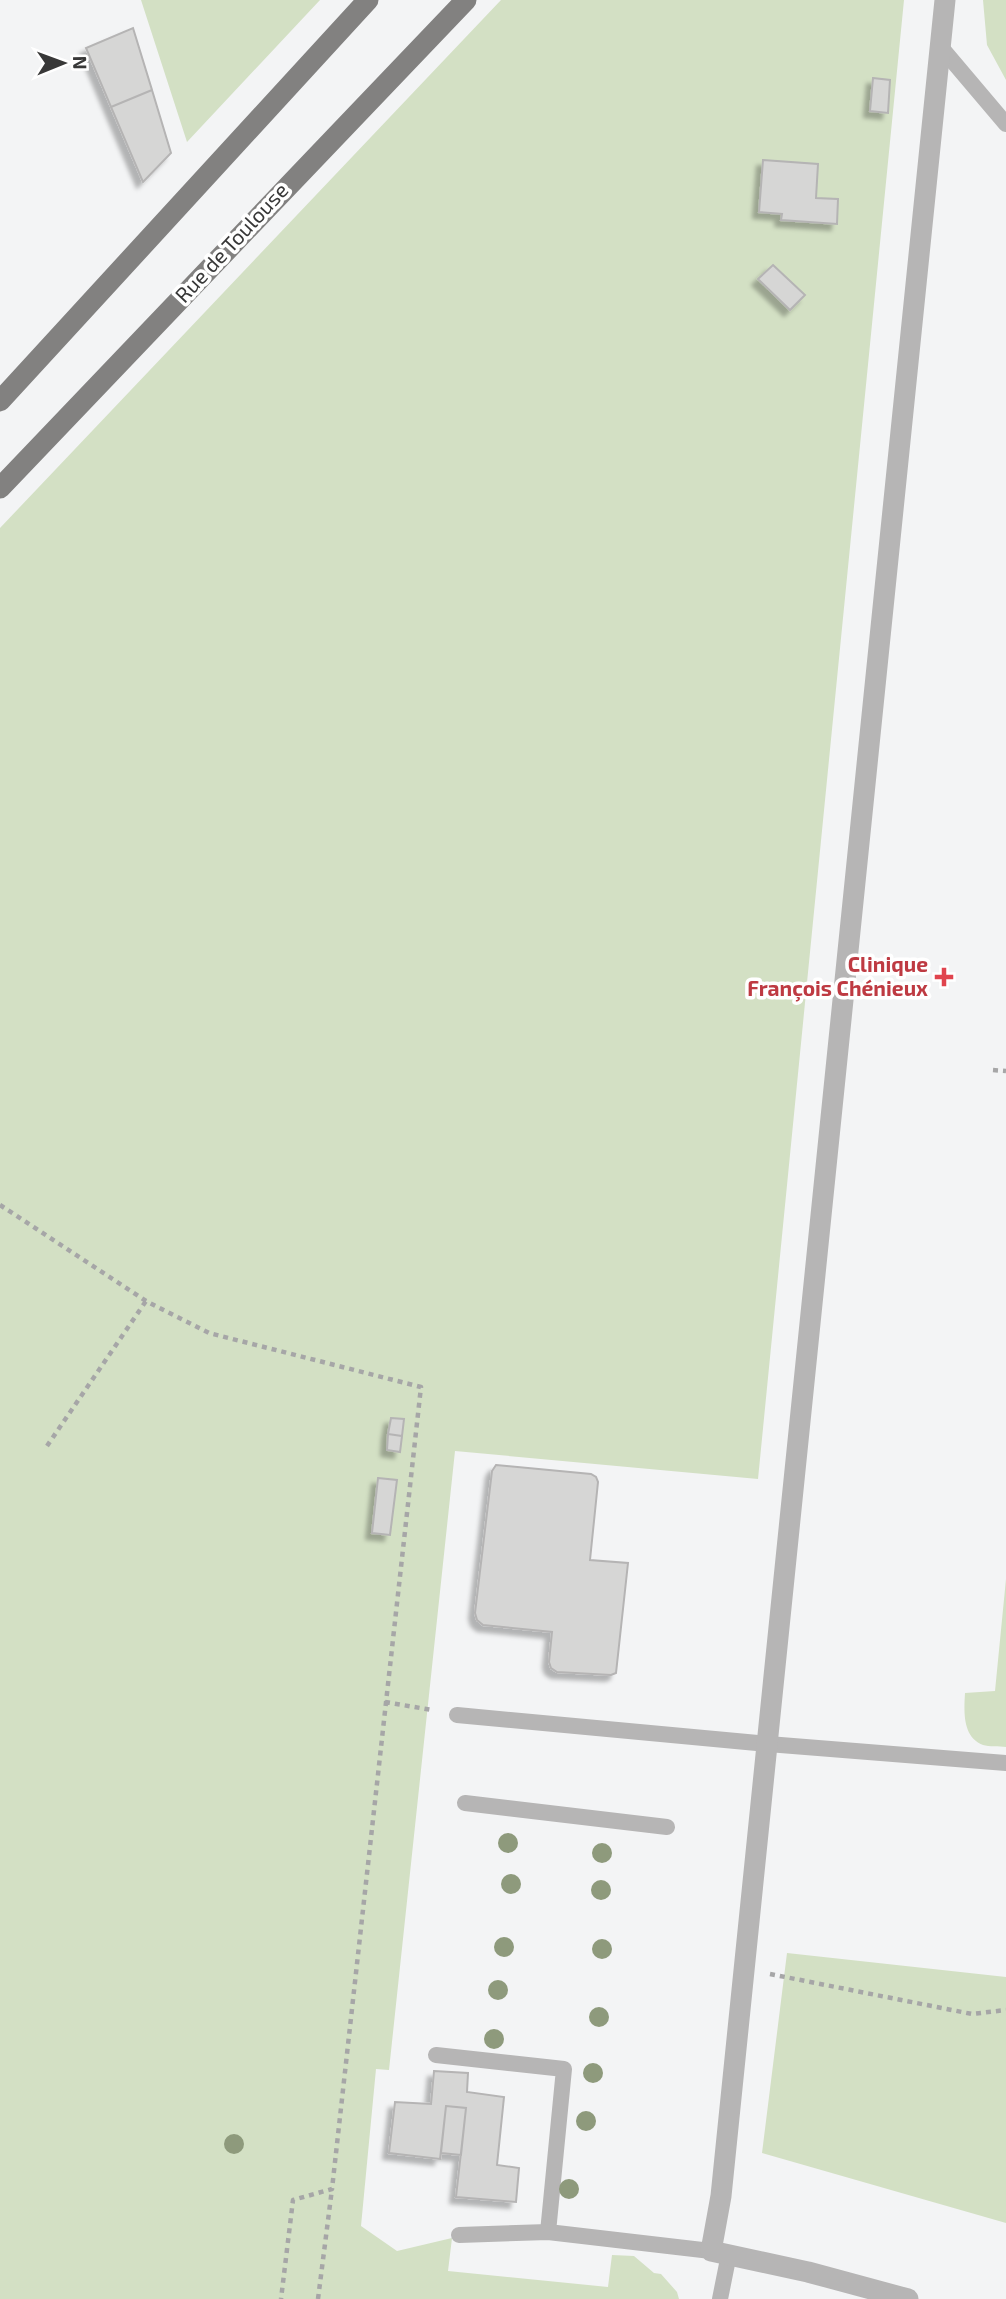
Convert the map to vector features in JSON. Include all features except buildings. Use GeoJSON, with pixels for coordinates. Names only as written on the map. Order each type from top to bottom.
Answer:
{"type":"FeatureCollection","features":[{"type":"Feature","properties":{"kind":"main road"},"geometry":{"type":"LineString","coordinates":[[0,401],[368,0]]}},
{"type":"Feature","properties":{"kind":"main road","name":"Rue de Toulouse"},"geometry":{"type":"LineString","coordinates":[[0,488],[466,0]]}},
{"type":"Feature","properties":{"kind":"street"},"geometry":{"type":"LineString","coordinates":[[908,2299],[720,2252],[721,2196],[945,0]]}},
{"type":"Feature","properties":{"kind":"lane"},"geometry":{"type":"LineString","coordinates":[[939,45],[1006,124]]}},
{"type":"Feature","properties":{"kind":"lane"},"geometry":{"type":"LineString","coordinates":[[457,1715],[1006,1763]]}},
{"type":"Feature","properties":{"kind":"lane"},"geometry":{"type":"LineString","coordinates":[[465,1803],[667,1827]]}},
{"type":"Feature","properties":{"kind":"lane"},"geometry":{"type":"LineString","coordinates":[[436,2055],[564,2069],[548,2231]]}},
{"type":"Feature","properties":{"kind":"lane"},"geometry":{"type":"LineString","coordinates":[[459,2235],[548,2231],[720,2252],[720,2299]]}},
{"type":"Feature","properties":{"kind":"path"},"geometry":{"type":"LineString","coordinates":[[993,1070],[1006,1071]]}},
{"type":"Feature","properties":{"kind":"path"},"geometry":{"type":"LineString","coordinates":[[0,1205],[146,1301],[209,1333],[421,1387],[318,2299]]}},
{"type":"Feature","properties":{"kind":"path"},"geometry":{"type":"LineString","coordinates":[[47,1446],[146,1301]]}},
{"type":"Feature","properties":{"kind":"path"},"geometry":{"type":"LineString","coordinates":[[385,1702],[457,1715]]}},
{"type":"Feature","properties":{"kind":"path"},"geometry":{"type":"LineString","coordinates":[[744,1969],[972,2014],[1006,2010]]}},
{"type":"Feature","properties":{"kind":"path"},"geometry":{"type":"LineString","coordinates":[[281,2299],[293,2200],[332,2189]]}},
{"type":"Feature","properties":{"kind":"green space"},"geometry":{"type":"Polygon","coordinates":[[[141,0],[320,0],[187,142],[141,0]]]}},
{"type":"Feature","properties":{"kind":"green space"},"geometry":{"type":"Polygon","coordinates":[[[501,0],[904,0],[758,1479],[455,1451],[389,2070],[376,2069],[361,2226],[397,2251],[452,2238],[448,2271],[608,2287],[612,2255],[634,2256],[654,2273],[661,2274],[677,2292],[679,2299],[0,2299],[0,528],[501,0]]]}},
{"type":"Feature","properties":{"kind":"green space"},"geometry":{"type":"Polygon","coordinates":[[[983,0],[1006,0],[1006,80],[987,45],[983,0]]]}},
{"type":"Feature","properties":{"kind":"green space"},"geometry":{"type":"Polygon","coordinates":[[[1006,1579],[1006,1747],[985,1746],[976,1741],[968,1730],[964,1708],[965,1693],[995,1691],[1006,1579]]]}},
{"type":"Feature","properties":{"kind":"green space"},"geometry":{"type":"Polygon","coordinates":[[[787,1953],[1006,1977],[1006,2223],[762,2153],[787,1953]]]}},
{"type":"Feature","properties":{"kind":"place","name":"Clinique François Chénieux"},"geometry":{"type":"Point","coordinates":[944,977]}}]}
